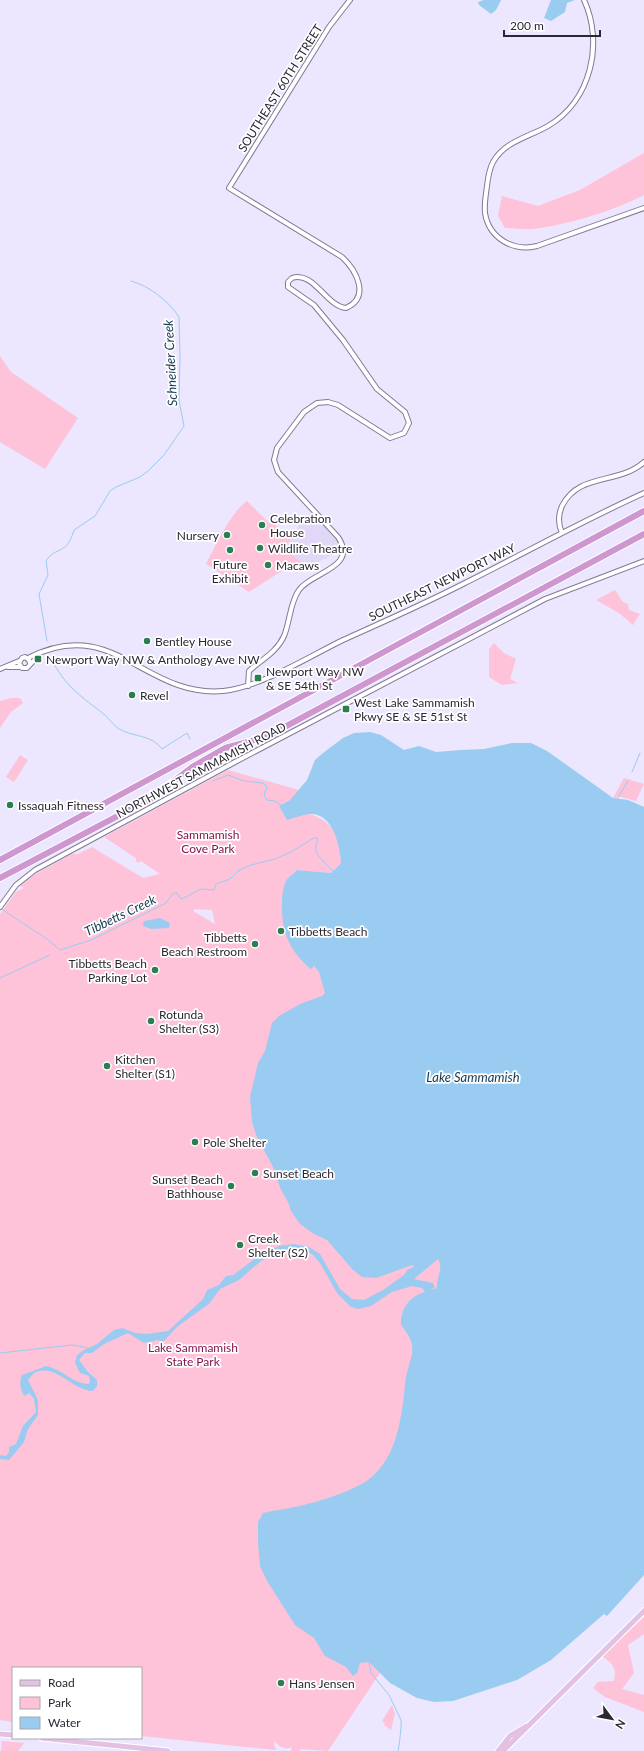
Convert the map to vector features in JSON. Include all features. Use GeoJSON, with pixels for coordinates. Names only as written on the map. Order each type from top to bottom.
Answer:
{"type":"FeatureCollection","features":[{"type":"Feature","properties":{"kind":"highway"},"geometry":{"type":"LineString","coordinates":[[0,859],[644,511]]}},
{"type":"Feature","properties":{"kind":"highway"},"geometry":{"type":"LineString","coordinates":[[0,878],[152,798],[192,767],[225,748],[266,737],[644,534]]}},
{"type":"Feature","properties":{"kind":"main road"},"geometry":{"type":"LineString","coordinates":[[503,1751],[644,1612]]}},
{"type":"Feature","properties":{"kind":"main road"},"geometry":{"type":"LineString","coordinates":[[498,1751],[510,1736],[534,1721]]}},
{"type":"Feature","properties":{"kind":"main road"},"geometry":{"type":"LineString","coordinates":[[0,1734],[12,1735]]}},
{"type":"Feature","properties":{"kind":"main road"},"geometry":{"type":"LineString","coordinates":[[52,1739],[168,1751]]}},
{"type":"Feature","properties":{"kind":"street","name":"SOUTHEAST 60TH STREET"},"geometry":{"type":"LineString","coordinates":[[248,686],[250,671],[271,653],[283,638],[298,591],[307,582],[327,572],[340,560],[344,549],[338,537],[278,472],[274,460],[277,448],[298,419],[313,405],[322,402],[334,403],[387,437],[397,437],[406,430],[409,423],[407,415],[377,389],[343,340],[314,305],[290,290],[288,285],[290,279],[298,276],[320,289],[340,307],[348,307],[356,300],[359,291],[359,281],[354,271],[347,262],[229,188],[330,27],[350,0]]}},
{"type":"Feature","properties":{"kind":"street"},"geometry":{"type":"LineString","coordinates":[[584,0],[591,20],[594,37],[593,54],[588,77],[579,94],[559,119],[509,145],[496,157],[488,176],[484,205],[486,218],[492,231],[501,240],[516,247],[526,248],[537,246],[644,208]]}},
{"type":"Feature","properties":{"kind":"street"},"geometry":{"type":"LineString","coordinates":[[562,533],[559,524],[559,514],[563,504],[573,490],[588,482],[630,471],[644,462]]}},
{"type":"Feature","properties":{"kind":"street","name":"SOUTHEAST NEWPORT WAY"},"geometry":{"type":"LineString","coordinates":[[28,658],[68,646],[92,646],[114,654],[166,681],[184,687],[212,691],[233,690],[248,686],[411,610],[644,493]]}},
{"type":"Feature","properties":{"kind":"street","name":"NORTHWEST SAMMAMISH ROAD"},"geometry":{"type":"LineString","coordinates":[[1,905],[21,880],[43,865],[235,762],[545,599],[644,561]]}},
{"type":"Feature","properties":{"kind":"street"},"geometry":{"type":"LineString","coordinates":[[5,667],[28,668],[30,663],[42,653]]}},
{"type":"Feature","properties":{"kind":"street"},"geometry":{"type":"LineString","coordinates":[[0,669],[24,658],[28,658],[30,663]]}},
{"type":"Feature","properties":{"kind":"street"},"geometry":{"type":"LineString","coordinates":[[20,661],[21,667]]}},
{"type":"Feature","properties":{"kind":"shaded area"},"geometry":{"type":"Polygon","coordinates":[[[312,512],[337,539],[341,550],[309,567],[309,565],[302,563],[284,548],[296,534],[298,526],[312,512]]]}},
{"type":"Feature","properties":{"kind":"green space"},"geometry":{"type":"Polygon","coordinates":[[[644,153],[644,195],[632,201],[575,221],[533,229],[505,228],[498,216],[502,196],[538,206],[580,190],[644,153]]]}},
{"type":"Feature","properties":{"kind":"green space"},"geometry":{"type":"Polygon","coordinates":[[[0,356],[11,372],[78,418],[45,469],[0,442],[0,356]]]}},
{"type":"Feature","properties":{"kind":"green space"},"geometry":{"type":"Polygon","coordinates":[[[247,501],[270,524],[273,522],[284,534],[289,529],[295,535],[284,548],[302,563],[308,565],[308,569],[283,570],[249,592],[206,564],[229,521],[247,501]]]}},
{"type":"Feature","properties":{"kind":"green space"},"geometry":{"type":"Polygon","coordinates":[[[615,590],[623,602],[628,604],[629,610],[640,614],[633,625],[619,613],[596,600],[615,590]]]}},
{"type":"Feature","properties":{"kind":"green space"},"geometry":{"type":"Polygon","coordinates":[[[494,643],[504,653],[516,659],[510,679],[518,683],[502,685],[489,677],[489,649],[494,643]]]}},
{"type":"Feature","properties":{"kind":"green space"},"geometry":{"type":"Polygon","coordinates":[[[11,698],[20,698],[23,703],[11,712],[0,728],[0,701],[11,698]]]}},
{"type":"Feature","properties":{"kind":"green space"},"geometry":{"type":"Polygon","coordinates":[[[20,755],[28,760],[14,782],[6,777],[20,755]]]}},
{"type":"Feature","properties":{"kind":"green space","name":"Lake Sammamish State Park"},"geometry":{"type":"Polygon","coordinates":[[[228,770],[299,790],[290,800],[279,806],[315,816],[331,827],[336,836],[341,863],[331,873],[297,870],[445,1242],[451,1248],[390,1658],[328,1751],[301,1749],[300,1751],[291,1751],[292,1747],[282,1747],[275,1741],[274,1744],[276,1750],[142,1736],[142,1667],[12,1667],[12,1722],[0,1720],[0,914],[16,892],[24,888],[20,886],[25,880],[72,854],[78,854],[92,847],[143,878],[160,874],[141,861],[138,863],[136,858],[104,837],[228,770]],[[195,909],[193,911],[215,924],[212,910],[195,909]]]}},
{"type":"Feature","properties":{"kind":"green space"},"geometry":{"type":"Polygon","coordinates":[[[624,778],[644,784],[636,801],[617,796],[616,799],[613,798],[624,778]]]}},
{"type":"Feature","properties":{"kind":"green space"},"geometry":{"type":"Polygon","coordinates":[[[644,1617],[644,1634],[628,1645],[634,1673],[622,1689],[644,1695],[644,1712],[605,1697],[593,1688],[598,1682],[614,1681],[614,1669],[609,1661],[602,1656],[644,1617]]]}},
{"type":"Feature","properties":{"kind":"green space"},"geometry":{"type":"Polygon","coordinates":[[[392,1705],[395,1714],[391,1730],[384,1725],[385,1723],[382,1721],[392,1705]]]}},
{"type":"Feature","properties":{"kind":"green space"},"geometry":{"type":"Polygon","coordinates":[[[2,1741],[24,1743],[18,1751],[1,1751],[2,1741]]]}},
{"type":"Feature","properties":{"kind":"water"},"geometry":{"type":"Polygon","coordinates":[[[484,0],[501,0],[496,10],[491,14],[479,5],[478,2],[484,0]]]}},
{"type":"Feature","properties":{"kind":"water"},"geometry":{"type":"Polygon","coordinates":[[[551,0],[575,0],[567,3],[565,12],[551,21],[544,18],[551,0]]]}},
{"type":"Feature","properties":{"kind":"water","name":"Lake Sammamish"},"geometry":{"type":"Polygon","coordinates":[[[370,732],[381,735],[404,750],[419,746],[436,752],[484,749],[512,743],[531,743],[547,751],[613,798],[628,800],[644,807],[644,1575],[607,1616],[604,1614],[551,1660],[517,1680],[453,1701],[434,1702],[417,1698],[390,1683],[369,1662],[360,1663],[357,1673],[353,1676],[346,1667],[325,1656],[314,1638],[295,1625],[267,1581],[260,1566],[258,1542],[258,1522],[263,1513],[307,1504],[339,1494],[368,1480],[382,1466],[394,1444],[412,1354],[411,1341],[401,1325],[402,1314],[407,1304],[411,1300],[425,1292],[422,1288],[412,1286],[392,1292],[371,1306],[358,1309],[351,1307],[337,1293],[320,1263],[312,1254],[300,1250],[290,1249],[281,1251],[261,1261],[239,1280],[220,1289],[209,1304],[178,1326],[163,1342],[158,1340],[144,1343],[128,1333],[104,1344],[92,1353],[85,1353],[79,1360],[88,1372],[97,1380],[97,1386],[93,1391],[78,1387],[50,1371],[34,1373],[28,1380],[38,1400],[38,1415],[28,1429],[24,1442],[9,1460],[0,1459],[0,1455],[6,1456],[9,1452],[9,1447],[16,1444],[23,1426],[36,1412],[34,1399],[29,1393],[25,1396],[22,1392],[20,1383],[22,1375],[46,1366],[57,1370],[78,1382],[89,1384],[89,1376],[80,1373],[75,1363],[77,1355],[97,1344],[114,1330],[122,1328],[135,1333],[147,1334],[168,1331],[203,1299],[207,1290],[219,1285],[226,1276],[233,1275],[260,1255],[279,1246],[294,1244],[309,1247],[320,1254],[340,1289],[352,1299],[364,1300],[383,1290],[404,1275],[407,1270],[414,1267],[412,1265],[376,1278],[362,1277],[353,1270],[327,1240],[314,1234],[300,1224],[291,1211],[281,1190],[273,1167],[257,1137],[252,1122],[250,1097],[258,1063],[265,1051],[272,1023],[279,1016],[300,1004],[322,996],[325,993],[319,972],[314,966],[311,969],[297,955],[285,931],[282,913],[282,895],[285,883],[297,870],[331,873],[341,863],[339,848],[334,831],[324,818],[309,814],[287,820],[279,806],[290,800],[307,780],[315,760],[343,738],[354,733],[370,732]],[[438,1259],[414,1279],[433,1283],[435,1287],[430,1290],[437,1288],[440,1262],[438,1259]]]}},
{"type":"Feature","properties":{"kind":"water"},"geometry":{"type":"Polygon","coordinates":[[[160,918],[170,923],[169,928],[151,929],[143,926],[144,921],[160,918]]]}},
{"type":"Feature","properties":{"kind":"waterway","name":"Schneider Creek"},"geometry":{"type":"LineString","coordinates":[[47,641],[39,594],[48,575],[46,561],[53,553],[68,544],[74,530],[95,516],[110,491],[140,477],[148,471],[164,455],[184,426],[179,400],[179,317],[175,311],[158,295],[144,286],[131,281]]}},
{"type":"Feature","properties":{"kind":"waterway","name":"Schneider Creek"},"geometry":{"type":"LineString","coordinates":[[51,658],[56,668],[68,684],[121,730],[153,741],[162,749],[187,733],[190,739]]}},
{"type":"Feature","properties":{"kind":"waterway"},"geometry":{"type":"LineString","coordinates":[[632,772],[640,753]]}},
{"type":"Feature","properties":{"kind":"waterway","name":"Schneider Creek"},"geometry":{"type":"LineString","coordinates":[[213,781],[228,775],[244,781],[263,783],[267,787],[264,795],[267,800],[275,801],[281,805]]}},
{"type":"Feature","properties":{"kind":"waterway"},"geometry":{"type":"LineString","coordinates":[[617,799],[628,781]]}},
{"type":"Feature","properties":{"kind":"waterway","name":"Tibbetts Creek"},"geometry":{"type":"LineString","coordinates":[[0,908],[47,939],[60,950],[91,940],[166,903],[173,893],[177,893],[182,899],[201,889],[214,890],[216,884],[230,879],[238,871],[251,865],[275,859],[291,852],[314,838],[317,838],[318,840],[316,845],[317,853],[333,871]]}},
{"type":"Feature","properties":{"kind":"waterway"},"geometry":{"type":"LineString","coordinates":[[0,978],[50,955]]}},
{"type":"Feature","properties":{"kind":"waterway"},"geometry":{"type":"LineString","coordinates":[[0,1353],[72,1345],[88,1348]]}},
{"type":"Feature","properties":{"kind":"waterway"},"geometry":{"type":"LineString","coordinates":[[369,1662],[371,1673],[389,1695],[401,1720],[398,1751]]}},
{"type":"Feature","properties":{"kind":"place","name":"Celebration House"},"geometry":{"type":"Point","coordinates":[262,525]}},
{"type":"Feature","properties":{"kind":"place","name":"Nursery"},"geometry":{"type":"Point","coordinates":[227,535]}},
{"type":"Feature","properties":{"kind":"place","name":"Wildlife Theatre"},"geometry":{"type":"Point","coordinates":[260,548]}},
{"type":"Feature","properties":{"kind":"place","name":"Future Exhibit"},"geometry":{"type":"Point","coordinates":[230,550]}},
{"type":"Feature","properties":{"kind":"place","name":"Macaws"},"geometry":{"type":"Point","coordinates":[268,565]}},
{"type":"Feature","properties":{"kind":"place","name":"Bentley House"},"geometry":{"type":"Point","coordinates":[147,641]}},
{"type":"Feature","properties":{"kind":"place","name":"Newport Way NW & Anthology Ave NW"},"geometry":{"type":"Point","coordinates":[38,659]}},
{"type":"Feature","properties":{"kind":"place","name":"Newport Way NW & SE 54th St"},"geometry":{"type":"Point","coordinates":[258,678]}},
{"type":"Feature","properties":{"kind":"place","name":"Revel"},"geometry":{"type":"Point","coordinates":[132,695]}},
{"type":"Feature","properties":{"kind":"place","name":"West Lake Sammamish Pkwy SE & SE 51st St"},"geometry":{"type":"Point","coordinates":[346,709]}},
{"type":"Feature","properties":{"kind":"place","name":"Issaquah Fitness"},"geometry":{"type":"Point","coordinates":[10,805]}},
{"type":"Feature","properties":{"kind":"place","name":"Tibbetts Beach"},"geometry":{"type":"Point","coordinates":[281,931]}},
{"type":"Feature","properties":{"kind":"place","name":"Tibbetts Beach Restroom"},"geometry":{"type":"Point","coordinates":[255,944]}},
{"type":"Feature","properties":{"kind":"place","name":"Tibbetts Beach Parking Lot"},"geometry":{"type":"Point","coordinates":[155,970]}},
{"type":"Feature","properties":{"kind":"place","name":"Rotunda Shelter (S3)"},"geometry":{"type":"Point","coordinates":[151,1021]}},
{"type":"Feature","properties":{"kind":"place","name":"Kitchen Shelter (S1)"},"geometry":{"type":"Point","coordinates":[107,1066]}},
{"type":"Feature","properties":{"kind":"place","name":"Pole Shelter"},"geometry":{"type":"Point","coordinates":[195,1142]}},
{"type":"Feature","properties":{"kind":"place","name":"Sunset Beach"},"geometry":{"type":"Point","coordinates":[255,1173]}},
{"type":"Feature","properties":{"kind":"place","name":"Sunset Beach Bathhouse"},"geometry":{"type":"Point","coordinates":[231,1186]}},
{"type":"Feature","properties":{"kind":"place","name":"Creek Shelter (S2)"},"geometry":{"type":"Point","coordinates":[240,1245]}},
{"type":"Feature","properties":{"kind":"place","name":"Hans Jensen"},"geometry":{"type":"Point","coordinates":[281,1683]}},
{"type":"Feature","properties":{"kind":"park label","name":"Sammamish Cove Park"},"geometry":{"type":"Point","coordinates":[208,841]}}]}
